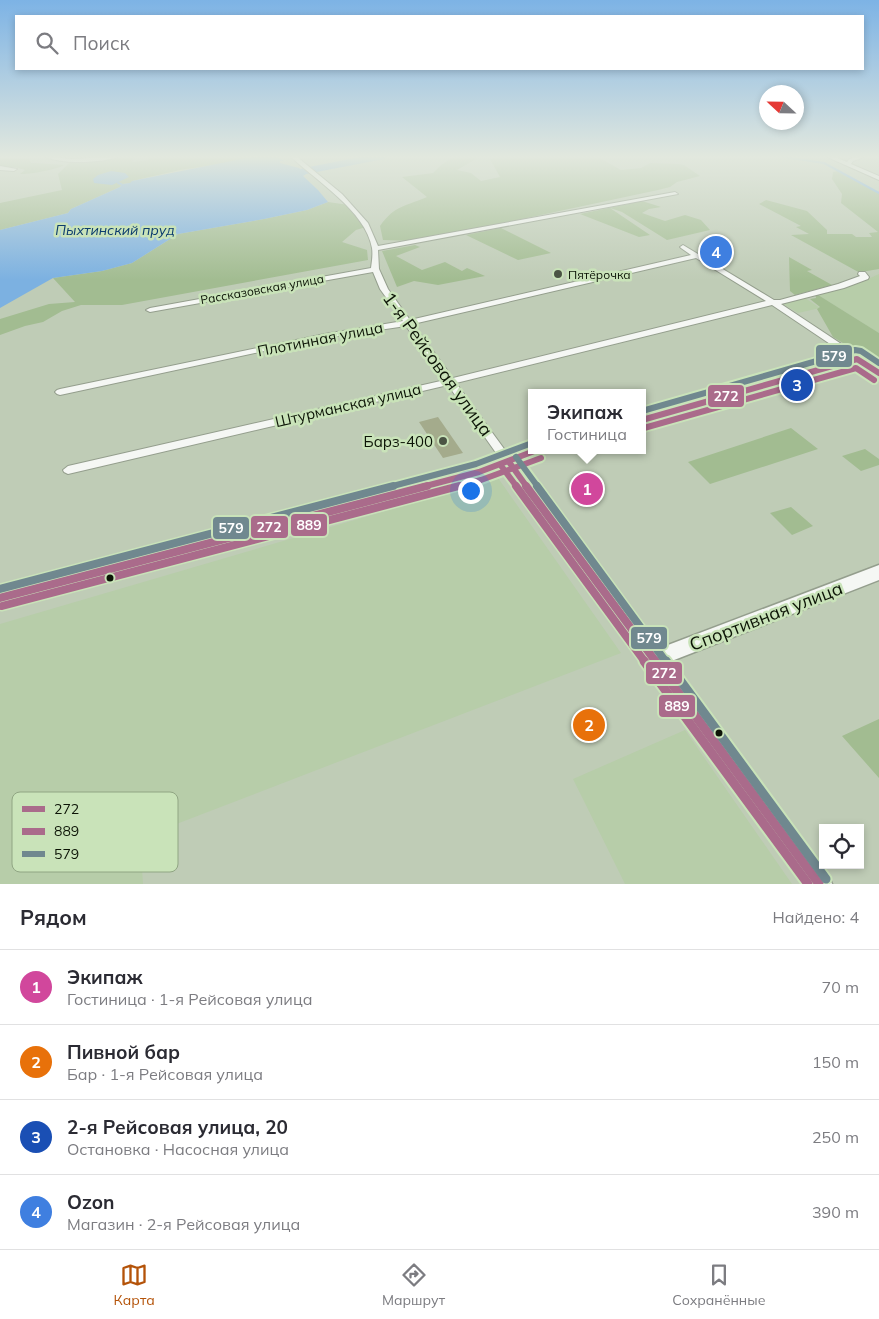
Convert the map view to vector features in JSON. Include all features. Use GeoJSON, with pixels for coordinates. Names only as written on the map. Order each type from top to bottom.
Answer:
{"type":"FeatureCollection","features":[{"type":"Feature","properties":{"kind":"street"},"geometry":{"type":"LineString","coordinates":[[342,197],[365,223],[375,249],[657,197]]}},
{"type":"Feature","properties":{"kind":"street"},"geometry":{"type":"LineString","coordinates":[[683,247],[773,302],[879,373]]}},
{"type":"Feature","properties":{"kind":"street","name":"1-я Рейсовая улица"},"geometry":{"type":"LineString","coordinates":[[375,249],[375,269],[384,289],[407,323],[818,884]]}},
{"type":"Feature","properties":{"kind":"street","name":"Плотинная улица"},"geometry":{"type":"LineString","coordinates":[[60,392],[325,336],[407,323],[696,256]]}},
{"type":"Feature","properties":{"kind":"street","name":"Рассказовская улица"},"geometry":{"type":"LineString","coordinates":[[150,310],[375,269]]}},
{"type":"Feature","properties":{"kind":"street","name":"Штурманская улица"},"geometry":{"type":"LineString","coordinates":[[68,470],[450,381],[773,302],[780,302],[841,286],[864,277],[862,274]]}},
{"type":"Feature","properties":{"kind":"street"},"geometry":{"type":"LineString","coordinates":[[646,419],[857,359]]}},
{"type":"Feature","properties":{"kind":"street"},"geometry":{"type":"LineString","coordinates":[[0,598],[479,472],[528,454]]}},
{"type":"Feature","properties":{"kind":"street","name":"Спортивная улица"},"geometry":{"type":"LineString","coordinates":[[654,659],[879,572]]}},
{"type":"Feature","properties":{"kind":"shaded area"},"geometry":{"type":"Polygon","coordinates":[[[27,197],[97,197],[71,209],[68,213],[0,230],[0,203],[27,197]]]}},
{"type":"Feature","properties":{"kind":"shaded area"},"geometry":{"type":"Polygon","coordinates":[[[426,197],[624,197],[418,241],[383,240],[380,226],[390,214],[400,207],[426,197]]]}},
{"type":"Feature","properties":{"kind":"shaded area"},"geometry":{"type":"Polygon","coordinates":[[[842,197],[879,197],[879,269],[861,272],[862,274],[791,235],[809,234],[796,227],[801,226],[759,204],[766,200],[807,211],[827,230],[827,234],[852,234],[856,237],[872,237],[869,233],[878,232],[841,203],[842,197]]]}},
{"type":"Feature","properties":{"kind":"shaded area"},"geometry":{"type":"Polygon","coordinates":[[[642,201],[661,207],[649,209],[642,213],[665,221],[685,215],[701,220],[710,230],[667,240],[622,212],[610,208],[650,235],[639,237],[580,214],[642,201]]]}},
{"type":"Feature","properties":{"kind":"shaded area"},"geometry":{"type":"Polygon","coordinates":[[[328,202],[349,205],[366,227],[356,230],[342,242],[367,250],[368,260],[122,305],[81,305],[62,311],[43,322],[0,335],[0,319],[49,304],[75,302],[53,278],[102,271],[132,263],[178,234],[307,210],[328,202]]]}},
{"type":"Feature","properties":{"kind":"shaded area"},"geometry":{"type":"Polygon","coordinates":[[[501,228],[551,253],[518,260],[466,235],[501,228]]]}},
{"type":"Feature","properties":{"kind":"shaded area"},"geometry":{"type":"Polygon","coordinates":[[[415,245],[420,247],[396,256],[422,270],[445,262],[462,271],[467,268],[485,276],[438,285],[414,281],[397,287],[382,251],[415,245]]]}},
{"type":"Feature","properties":{"kind":"shaded area"},"geometry":{"type":"Polygon","coordinates":[[[789,257],[812,270],[807,271],[832,285],[795,295],[790,291],[789,257]]]}},
{"type":"Feature","properties":{"kind":"shaded area"},"geometry":{"type":"Polygon","coordinates":[[[879,274],[879,333],[815,293],[859,283],[879,274]]]}},
{"type":"Feature","properties":{"kind":"shaded area"},"geometry":{"type":"Polygon","coordinates":[[[815,293],[879,333],[879,365],[833,337],[817,309],[820,307],[810,299],[816,298],[815,293]]]}},
{"type":"Feature","properties":{"kind":"shaded area"},"geometry":{"type":"Polygon","coordinates":[[[802,296],[820,308],[798,313],[780,302],[802,296]]]}},
{"type":"Feature","properties":{"kind":"shaded area"},"geometry":{"type":"Polygon","coordinates":[[[791,428],[818,449],[710,484],[688,462],[791,428]]]}},
{"type":"Feature","properties":{"kind":"shaded area"},"geometry":{"type":"Polygon","coordinates":[[[865,449],[879,459],[879,465],[861,471],[842,456],[865,449]]]}},
{"type":"Feature","properties":{"kind":"shaded area"},"geometry":{"type":"Polygon","coordinates":[[[498,478],[621,653],[178,823],[178,792],[12,792],[12,872],[142,872],[143,884],[0,884],[0,624],[498,478]]]}},
{"type":"Feature","properties":{"kind":"shaded area"},"geometry":{"type":"Polygon","coordinates":[[[791,507],[813,526],[792,535],[770,513],[791,507]]]}},
{"type":"Feature","properties":{"kind":"shaded area"},"geometry":{"type":"Polygon","coordinates":[[[879,719],[879,778],[842,736],[879,719]]]}},
{"type":"Feature","properties":{"kind":"shaded area"},"geometry":{"type":"Polygon","coordinates":[[[685,730],[792,884],[625,884],[573,779],[685,730]]]}},
{"type":"Feature","properties":{"kind":"water","name":"Пыхтинский пруд"},"geometry":{"type":"Polygon","coordinates":[[[97,197],[324,197],[328,202],[307,210],[178,234],[132,263],[102,271],[53,278],[0,308],[0,230],[68,213],[71,209],[97,197]]]}},
{"type":"Feature","properties":{"kind":"building","name":"Барз-400"},"geometry":{"type":"Polygon","coordinates":[[[438,417],[463,453],[443,458],[419,422],[438,417]]]}},
{"type":"Feature","properties":{"kind":"transit line","name":"579"},"geometry":{"type":"LineString","coordinates":[[646,410],[855,350],[861,351],[879,363]]}},
{"type":"Feature","properties":{"kind":"transit line","name":"272"},"geometry":{"type":"LineString","coordinates":[[646,419],[857,359],[879,373]]}},
{"type":"Feature","properties":{"kind":"transit line","name":"889"},"geometry":{"type":"LineString","coordinates":[[646,427],[856,368],[874,380]]}},
{"type":"Feature","properties":{"kind":"transit line","name":"579"},"geometry":{"type":"LineString","coordinates":[[0,589],[476,464],[528,444]]}},
{"type":"Feature","properties":{"kind":"transit line","name":"272"},"geometry":{"type":"LineString","coordinates":[[0,598],[479,472],[528,453]]}},
{"type":"Feature","properties":{"kind":"transit line","name":"579"},"geometry":{"type":"LineString","coordinates":[[516,457],[826,879]]}},
{"type":"Feature","properties":{"kind":"transit line","name":"889"},"geometry":{"type":"LineString","coordinates":[[2,606],[481,480],[541,458]]}},
{"type":"Feature","properties":{"kind":"transit line","name":"272"},"geometry":{"type":"LineString","coordinates":[[509,462],[819,884]]}},
{"type":"Feature","properties":{"kind":"transit line","name":"889"},"geometry":{"type":"LineString","coordinates":[[502,467],[808,884]]}},
{"type":"Feature","properties":{"kind":"place","name":"Ozon"},"geometry":{"type":"Point","coordinates":[716,252]}},
{"type":"Feature","properties":{"kind":"place","name":"Пятёрочка"},"geometry":{"type":"Point","coordinates":[558,274]}},
{"type":"Feature","properties":{"kind":"place","name":"2-я Рейсовая улица, 20"},"geometry":{"type":"Point","coordinates":[797,385]}},
{"type":"Feature","properties":{"kind":"place","name":"Барз-400"},"geometry":{"type":"Point","coordinates":[443,441]}},
{"type":"Feature","properties":{"kind":"place","name":"Экипаж"},"geometry":{"type":"Point","coordinates":[587,489]}},
{"type":"Feature","properties":{"kind":"place","name":"Пивной бар"},"geometry":{"type":"Point","coordinates":[589,725]}}]}
